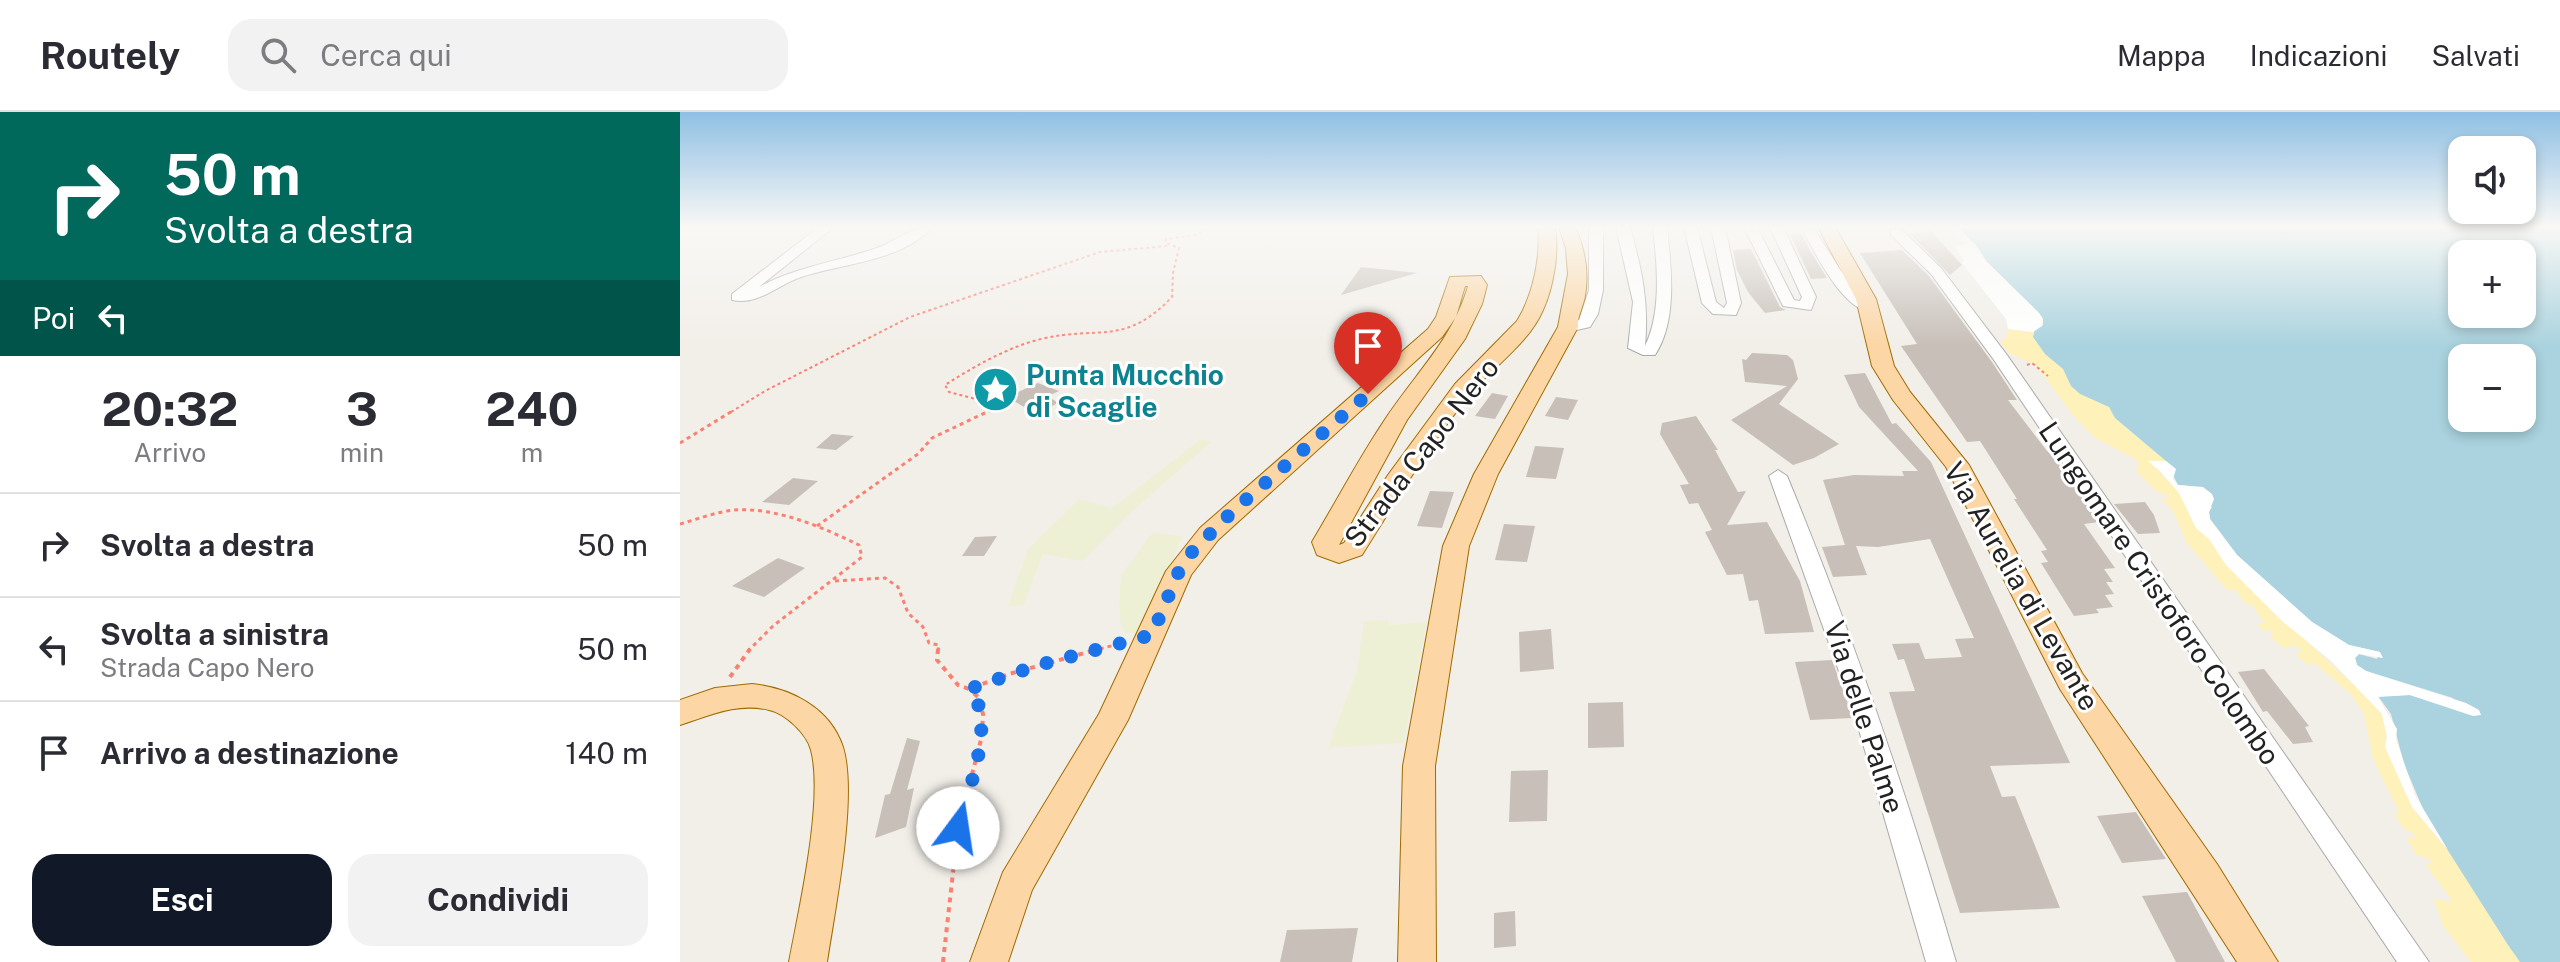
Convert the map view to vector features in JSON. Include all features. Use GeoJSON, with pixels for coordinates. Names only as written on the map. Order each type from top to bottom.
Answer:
{"type":"FeatureCollection","features":[{"type":"Feature","properties":{"kind":"main road","name":"Strada Capo Nero"},"geometry":{"type":"LineString","coordinates":[[989,962],[1016,884],[1112,720],[1179,571],[1209,534],[1435,333],[1446,317],[1457,281],[1474,280],[1478,285],[1466,323],[1395,423],[1325,542],[1326,549],[1332,554],[1343,554],[1353,549],[1397,480],[1463,389],[1525,324],[1534,309],[1545,267]]}},
{"type":"Feature","properties":{"kind":"main road"},"geometry":{"type":"LineString","coordinates":[[1417,962],[1419,766],[1456,546],[1486,474],[1568,327],[1567,321],[1575,307],[1576,267]]}},
{"type":"Feature","properties":{"kind":"main road","name":"Via Aurelia di Levante"},"geometry":{"type":"LineString","coordinates":[[1850,267],[1869,308],[1883,366],[1901,395],[1957,465],[2071,681],[2259,962]]}},
{"type":"Feature","properties":{"kind":"main road"},"geometry":{"type":"LineString","coordinates":[[680,713],[718,699],[749,695],[779,699],[809,720],[826,745],[829,796],[808,962]]}},
{"type":"Feature","properties":{"kind":"street"},"geometry":{"type":"LineString","coordinates":[[776,267],[737,297],[747,297],[798,274],[826,267]]}},
{"type":"Feature","properties":{"kind":"street"},"geometry":{"type":"LineString","coordinates":[[1568,327],[1585,324],[1591,315],[1596,267]]}},
{"type":"Feature","properties":{"kind":"street"},"geometry":{"type":"LineString","coordinates":[[1633,267],[1642,315],[1642,329],[1636,348],[1649,352],[1655,347],[1662,308],[1661,267]]}},
{"type":"Feature","properties":{"kind":"street"},"geometry":{"type":"LineString","coordinates":[[1700,267],[1709,303],[1718,312],[1725,313],[1731,312],[1734,303],[1726,267]]}},
{"type":"Feature","properties":{"kind":"street"},"geometry":{"type":"LineString","coordinates":[[1770,267],[1788,303],[1806,307],[1809,297],[1795,267]]}},
{"type":"Feature","properties":{"kind":"street"},"geometry":{"type":"LineString","coordinates":[[1831,267],[1846,291],[1869,308]]}},
{"type":"Feature","properties":{"kind":"street","name":"Lungomare Cristoforo Colombo"},"geometry":{"type":"LineString","coordinates":[[1932,267],[2001,358],[2414,962]]}},
{"type":"Feature","properties":{"kind":"street","name":"Via delle Palme"},"geometry":{"type":"LineString","coordinates":[[1778,476],[1817,571],[1863,703],[1941,962]]}},
{"type":"Feature","properties":{"kind":"path"},"geometry":{"type":"LineString","coordinates":[[680,443],[765,391],[910,317],[1057,267]]}},
{"type":"Feature","properties":{"kind":"path"},"geometry":{"type":"LineString","coordinates":[[817,526],[918,454],[932,438],[992,411],[987,402],[949,392],[945,385],[1038,340],[1070,334],[1127,333],[1159,312],[1172,297],[1175,267]]}},
{"type":"Feature","properties":{"kind":"path"},"geometry":{"type":"LineString","coordinates":[[680,524],[735,510],[766,511],[798,523],[817,526],[859,545],[862,557],[835,581],[805,599],[764,635],[738,661],[718,699]]}},
{"type":"Feature","properties":{"kind":"path"},"geometry":{"type":"LineString","coordinates":[[835,581],[885,578],[898,587],[908,613],[923,627],[929,643],[939,645],[937,660],[958,685],[978,697],[983,714],[982,736],[958,828],[943,962]]}},
{"type":"Feature","properties":{"kind":"path"},"geometry":{"type":"LineString","coordinates":[[969,689],[1039,665],[1152,635]]}},
{"type":"Feature","properties":{"kind":"green space"},"geometry":{"type":"Polygon","coordinates":[[[1201,439],[1211,442],[1127,516],[1082,561],[1043,554],[1024,605],[1008,606],[1028,549],[1079,499],[1112,508],[1201,439]]]}},
{"type":"Feature","properties":{"kind":"green space"},"geometry":{"type":"Polygon","coordinates":[[[1153,532],[1182,537],[1140,633],[1125,633],[1121,626],[1119,603],[1121,575],[1153,532]]]}},
{"type":"Feature","properties":{"kind":"green space"},"geometry":{"type":"Polygon","coordinates":[[[1387,620],[1389,625],[1427,622],[1404,743],[1328,748],[1357,670],[1364,621],[1387,620]]]}},
{"type":"Feature","properties":{"kind":"sand"},"geometry":{"type":"Polygon","coordinates":[[[2008,329],[2033,332],[2045,354],[2063,369],[2071,386],[2109,407],[2115,418],[2166,461],[2149,461],[2179,492],[2196,528],[2209,539],[2226,565],[2378,708],[2386,725],[2385,747],[2412,807],[2448,850],[2520,962],[2471,962],[2443,926],[2434,899],[2452,902],[2425,864],[2432,865],[2429,859],[2416,855],[2406,836],[2415,839],[2412,832],[2404,829],[2393,813],[2400,814],[2373,759],[2364,714],[2351,694],[2314,663],[2308,665],[2296,655],[2302,651],[2293,645],[2285,649],[2269,636],[2274,635],[2270,630],[2263,631],[2258,624],[2265,624],[2252,605],[2246,604],[2235,590],[2227,590],[2187,543],[2173,511],[2160,497],[2167,499],[2167,495],[2157,492],[2137,472],[2137,460],[2094,437],[2073,415],[2036,365],[2009,353],[2000,342],[2008,336],[2008,329]]]}},
{"type":"Feature","properties":{"kind":"water"},"geometry":{"type":"Polygon","coordinates":[[[1992,267],[2448,267],[2448,328],[2536,328],[2536,267],[2560,267],[2560,962],[2520,962],[2508,945],[2426,816],[2404,764],[2391,714],[2378,696],[2410,695],[2457,710],[2453,698],[2366,671],[2357,665],[2355,658],[2359,654],[2377,659],[2380,652],[2349,645],[2312,622],[2237,555],[2210,519],[2212,507],[2188,486],[2178,485],[2166,461],[2115,418],[2109,407],[2080,394],[2071,386],[2063,369],[2045,354],[2033,337],[2035,329],[2043,325],[2043,319],[1992,267]]]}},
{"type":"Feature","properties":{"kind":"pier"},"geometry":{"type":"Polygon","coordinates":[[[1965,267],[1992,267],[2043,319],[2042,326],[2033,332],[2008,329],[2006,319],[1965,267]]]}},
{"type":"Feature","properties":{"kind":"pier"},"geometry":{"type":"Polygon","coordinates":[[[2148,461],[2166,461],[2176,469],[2173,479],[2178,485],[2203,487],[2212,494],[2210,519],[2237,555],[2312,622],[2349,645],[2380,652],[2383,658],[2359,654],[2355,658],[2357,665],[2366,671],[2479,710],[2481,715],[2473,716],[2410,695],[2378,697],[2397,729],[2396,739],[2415,795],[2448,850],[2412,807],[2385,747],[2387,737],[2382,714],[2330,660],[2282,621],[2226,565],[2209,539],[2196,528],[2179,493],[2148,461]]]}},
{"type":"Feature","properties":{"kind":"building"},"geometry":{"type":"Polygon","coordinates":[[[1361,267],[1417,273],[1341,295],[1361,267]]]}},
{"type":"Feature","properties":{"kind":"building"},"geometry":{"type":"Polygon","coordinates":[[[1736,267],[1760,267],[1780,307],[1786,310],[1765,313],[1748,292],[1736,267]]]}},
{"type":"Feature","properties":{"kind":"building"},"geometry":{"type":"Polygon","coordinates":[[[1805,267],[1820,267],[1827,278],[1811,279],[1805,267]]]}},
{"type":"Feature","properties":{"kind":"building"},"geometry":{"type":"Polygon","coordinates":[[[1869,267],[1919,267],[1992,362],[2017,400],[2008,400],[2050,451],[2099,522],[2084,524],[2115,568],[2104,569],[2113,582],[2106,582],[2114,594],[2105,595],[2113,607],[2096,609],[2099,613],[2074,616],[2041,563],[2048,562],[2041,551],[2047,550],[1980,441],[1967,442],[1901,346],[1917,344],[1869,267]]]}},
{"type":"Feature","properties":{"kind":"building"},"geometry":{"type":"Polygon","coordinates":[[[1942,267],[1960,267],[1950,275],[1942,267]]]}},
{"type":"Feature","properties":{"kind":"building"},"geometry":{"type":"Polygon","coordinates":[[[1752,353],[1787,355],[1793,360],[1798,379],[1779,404],[1839,444],[1793,465],[1731,420],[1787,386],[1745,382],[1742,359],[1746,360],[1752,353]]]}},
{"type":"Feature","properties":{"kind":"building"},"geometry":{"type":"Polygon","coordinates":[[[1865,373],[1892,424],[1896,423],[1931,462],[2070,763],[1990,766],[2002,797],[2015,796],[2060,908],[1960,913],[1889,692],[1915,691],[1904,659],[1898,660],[1892,644],[1919,643],[1925,659],[1962,657],[1955,639],[1974,638],[1930,539],[1878,547],[1856,546],[1867,575],[1833,577],[1822,547],[1845,545],[1823,480],[1854,475],[1904,476],[1902,471],[1918,471],[1859,407],[1844,375],[1865,373]]]}},
{"type":"Feature","properties":{"kind":"building"},"geometry":{"type":"Polygon","coordinates":[[[1038,383],[1059,391],[1048,396],[1058,403],[1036,414],[1007,397],[1038,383]]]}},
{"type":"Feature","properties":{"kind":"building"},"geometry":{"type":"Polygon","coordinates":[[[1492,393],[1508,396],[1495,419],[1475,416],[1492,393]]]}},
{"type":"Feature","properties":{"kind":"building"},"geometry":{"type":"Polygon","coordinates":[[[1556,397],[1578,400],[1568,420],[1545,416],[1556,397]]]}},
{"type":"Feature","properties":{"kind":"building"},"geometry":{"type":"Polygon","coordinates":[[[1696,416],[1718,450],[1715,450],[1738,492],[1746,491],[1727,525],[1767,522],[1800,581],[1814,632],[1765,634],[1758,600],[1749,601],[1743,574],[1727,575],[1705,532],[1712,530],[1698,503],[1689,504],[1680,485],[1689,484],[1660,434],[1662,423],[1696,416]]]}},
{"type":"Feature","properties":{"kind":"building"},"geometry":{"type":"Polygon","coordinates":[[[832,434],[854,436],[836,450],[816,448],[832,434]]]}},
{"type":"Feature","properties":{"kind":"building"},"geometry":{"type":"Polygon","coordinates":[[[1535,446],[1564,448],[1556,479],[1526,477],[1535,446]]]}},
{"type":"Feature","properties":{"kind":"building"},"geometry":{"type":"Polygon","coordinates":[[[793,478],[818,481],[789,505],[762,502],[793,478]]]}},
{"type":"Feature","properties":{"kind":"building"},"geometry":{"type":"Polygon","coordinates":[[[1430,491],[1454,492],[1442,528],[1417,526],[1430,491]]]}},
{"type":"Feature","properties":{"kind":"building"},"geometry":{"type":"Polygon","coordinates":[[[2145,502],[2154,515],[2160,533],[2138,534],[2114,504],[2145,502]]]}},
{"type":"Feature","properties":{"kind":"building"},"geometry":{"type":"Polygon","coordinates":[[[1504,524],[1535,526],[1527,562],[1495,560],[1504,524]]]}},
{"type":"Feature","properties":{"kind":"building"},"geometry":{"type":"Polygon","coordinates":[[[997,536],[984,556],[962,556],[975,537],[997,536]]]}},
{"type":"Feature","properties":{"kind":"building"},"geometry":{"type":"Polygon","coordinates":[[[778,558],[805,568],[764,597],[732,586],[778,558]]]}},
{"type":"Feature","properties":{"kind":"building"},"geometry":{"type":"Polygon","coordinates":[[[1551,629],[1554,669],[1520,672],[1519,632],[1551,629]]]}},
{"type":"Feature","properties":{"kind":"building"},"geometry":{"type":"Polygon","coordinates":[[[1832,660],[1853,718],[1810,720],[1795,662],[1832,660]]]}},
{"type":"Feature","properties":{"kind":"building"},"geometry":{"type":"Polygon","coordinates":[[[2264,669],[2309,726],[2305,727],[2313,742],[2293,744],[2267,711],[2263,712],[2238,672],[2264,669]]]}},
{"type":"Feature","properties":{"kind":"building"},"geometry":{"type":"Polygon","coordinates":[[[1623,702],[1624,747],[1588,748],[1588,703],[1623,702]]]}},
{"type":"Feature","properties":{"kind":"building"},"geometry":{"type":"Polygon","coordinates":[[[907,738],[920,741],[907,790],[914,788],[906,827],[875,838],[885,795],[890,794],[907,738]]]}},
{"type":"Feature","properties":{"kind":"building"},"geometry":{"type":"Polygon","coordinates":[[[1548,770],[1547,821],[1509,822],[1511,771],[1548,770]]]}},
{"type":"Feature","properties":{"kind":"building"},"geometry":{"type":"Polygon","coordinates":[[[2136,812],[2166,859],[2122,863],[2097,816],[2136,812]]]}},
{"type":"Feature","properties":{"kind":"building"},"geometry":{"type":"Polygon","coordinates":[[[2187,892],[2225,962],[2176,962],[2142,896],[2187,892]]]}},
{"type":"Feature","properties":{"kind":"building"},"geometry":{"type":"Polygon","coordinates":[[[1515,911],[1516,946],[1494,948],[1494,913],[1515,911]]]}},
{"type":"Feature","properties":{"kind":"building"},"geometry":{"type":"Polygon","coordinates":[[[1358,928],[1352,962],[1280,962],[1287,930],[1358,928]]]}},
{"type":"Feature","properties":{"kind":"place","name":"Punta Mucchio di Scaglie"},"geometry":{"type":"Point","coordinates":[995,390]}},
{"type":"Feature","properties":{"kind":"route"},"geometry":{"type":"LineString","coordinates":[[958,828],[982,736],[983,714],[978,697],[969,689],[1039,665],[1152,635],[1179,571],[1192,552],[1234,510],[1368,394]]}}]}
